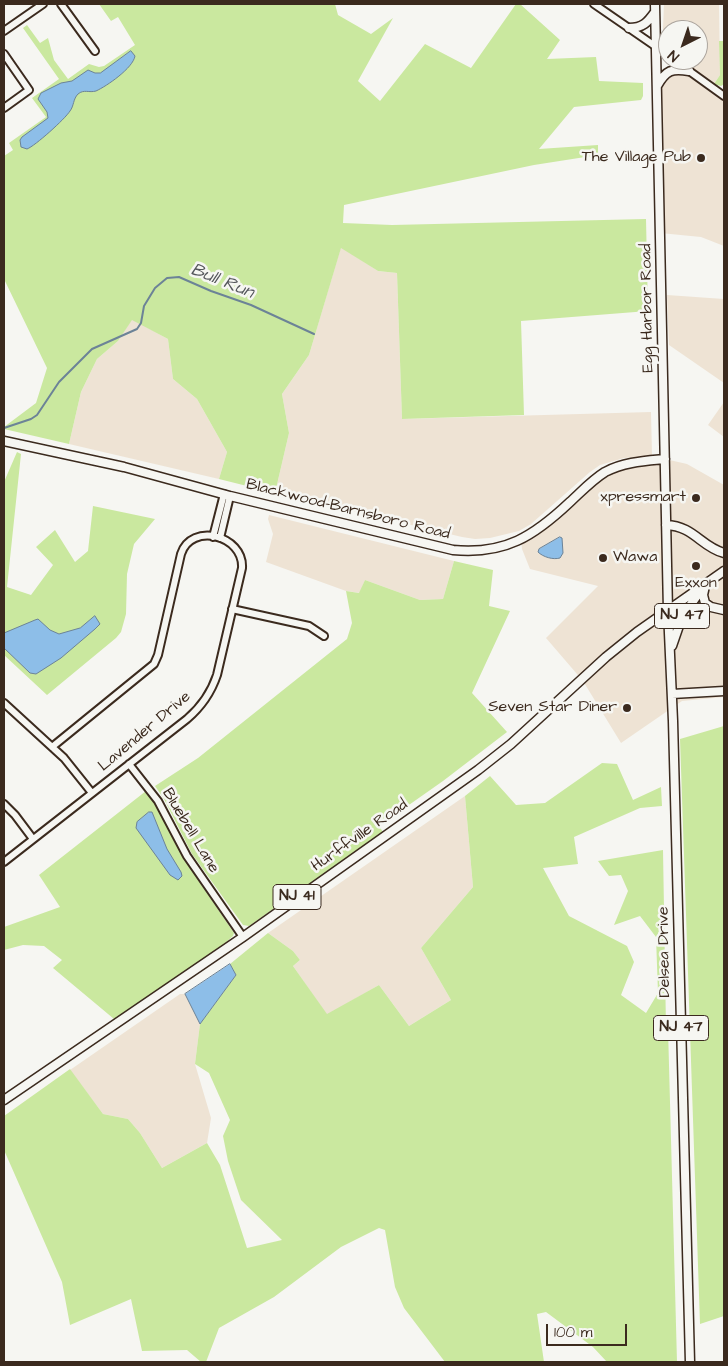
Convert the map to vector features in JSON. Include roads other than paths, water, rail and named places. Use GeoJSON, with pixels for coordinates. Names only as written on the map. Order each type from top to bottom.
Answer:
{"type":"FeatureCollection","features":[{"type":"Feature","properties":{"kind":"main road"},"geometry":{"type":"LineString","coordinates":[[629,28],[636,28],[648,22],[655,8]]}},
{"type":"Feature","properties":{"kind":"main road","name":"Egg Harbor Road"},"geometry":{"type":"LineString","coordinates":[[655,8],[668,611]]}},
{"type":"Feature","properties":{"kind":"main road"},"geometry":{"type":"LineString","coordinates":[[656,88],[663,76],[675,70]]}},
{"type":"Feature","properties":{"kind":"main road","name":"Blackwood-Barnsboro Road"},"geometry":{"type":"LineString","coordinates":[[4,440],[124,467],[227,495],[453,550],[480,550],[501,547],[521,540],[535,532],[604,473],[623,464],[635,461],[665,459]]}},
{"type":"Feature","properties":{"kind":"main road"},"geometry":{"type":"LineString","coordinates":[[666,525],[684,528],[724,553]]}},
{"type":"Feature","properties":{"kind":"main road","name":"NJ 47"},"geometry":{"type":"LineString","coordinates":[[668,611],[724,571]]}},
{"type":"Feature","properties":{"kind":"main road"},"geometry":{"type":"LineString","coordinates":[[705,584],[703,595],[705,603],[711,607],[724,610]]}},
{"type":"Feature","properties":{"kind":"main road","name":"NJ 47"},"geometry":{"type":"LineString","coordinates":[[671,653],[682,616],[705,584]]}},
{"type":"Feature","properties":{"kind":"main road","name":"Delsea Drive"},"geometry":{"type":"LineString","coordinates":[[668,611],[671,653],[690,1362]]}},
{"type":"Feature","properties":{"kind":"main road","name":"Hurffville Road"},"geometry":{"type":"LineString","coordinates":[[4,1100],[243,937],[478,770],[511,744],[606,657],[668,611]]}},
{"type":"Feature","properties":{"kind":"main road"},"geometry":{"type":"LineString","coordinates":[[672,694],[724,691]]}},
{"type":"Feature","properties":{"kind":"street"},"geometry":{"type":"LineString","coordinates":[[4,31],[43,4]]}},
{"type":"Feature","properties":{"kind":"street"},"geometry":{"type":"LineString","coordinates":[[61,4],[95,51]]}},
{"type":"Feature","properties":{"kind":"street"},"geometry":{"type":"LineString","coordinates":[[594,4],[658,48]]}},
{"type":"Feature","properties":{"kind":"street"},"geometry":{"type":"LineString","coordinates":[[4,54],[29,90],[4,108]]}},
{"type":"Feature","properties":{"kind":"street"},"geometry":{"type":"LineString","coordinates":[[689,70],[724,94]]}},
{"type":"Feature","properties":{"kind":"street"},"geometry":{"type":"LineString","coordinates":[[52,747],[154,664],[158,655],[182,549],[187,543],[197,537],[216,538],[227,495]]}},
{"type":"Feature","properties":{"kind":"street","name":"Lavender Drive"},"geometry":{"type":"LineString","coordinates":[[4,862],[187,719],[206,698],[217,675],[242,568],[242,557],[232,544],[216,538]]}},
{"type":"Feature","properties":{"kind":"street"},"geometry":{"type":"LineString","coordinates":[[232,610],[308,626],[324,636]]}},
{"type":"Feature","properties":{"kind":"street"},"geometry":{"type":"LineString","coordinates":[[4,703],[68,762],[92,793]]}},
{"type":"Feature","properties":{"kind":"street","name":"Bluebell Lane"},"geometry":{"type":"LineString","coordinates":[[130,764],[157,799],[186,856],[243,937]]}},
{"type":"Feature","properties":{"kind":"street"},"geometry":{"type":"LineString","coordinates":[[4,804],[33,839]]}},
{"type":"Feature","properties":{"kind":"water"},"geometry":{"type":"Polygon","coordinates":[[[131,51],[135,56],[133,61],[119,76],[96,91],[78,94],[70,111],[56,126],[31,147],[27,149],[21,147],[20,140],[22,137],[48,118],[47,112],[38,99],[41,93],[61,83],[72,81],[88,70],[100,73],[131,51]]]}},
{"type":"Feature","properties":{"kind":"water"},"geometry":{"type":"Polygon","coordinates":[[[560,537],[562,538],[563,553],[560,558],[548,558],[538,552],[539,549],[560,537]]]}},
{"type":"Feature","properties":{"kind":"water"},"geometry":{"type":"Polygon","coordinates":[[[95,616],[100,624],[95,629],[61,658],[36,674],[30,673],[4,648],[4,633],[35,620],[38,619],[50,630],[59,634],[80,628],[95,616]]]}},
{"type":"Feature","properties":{"kind":"water"},"geometry":{"type":"Polygon","coordinates":[[[149,812],[152,812],[167,849],[181,872],[182,876],[178,880],[170,875],[136,828],[137,822],[149,812]]]}},
{"type":"Feature","properties":{"kind":"water"},"geometry":{"type":"Polygon","coordinates":[[[230,964],[236,975],[200,1024],[185,994],[230,964]]]}},
{"type":"Feature","properties":{"kind":"waterway","name":"Bull Run"},"geometry":{"type":"LineString","coordinates":[[4,428],[31,419],[37,415],[59,382],[92,349],[137,329],[141,323],[144,306],[155,288],[167,278],[179,277],[251,305],[314,334]]}},
{"type":"Feature","properties":{"kind":"place","name":"The Village Pub"},"geometry":{"type":"Point","coordinates":[701,158]}},
{"type":"Feature","properties":{"kind":"place","name":"xpressmart"},"geometry":{"type":"Point","coordinates":[696,498]}},
{"type":"Feature","properties":{"kind":"place","name":"Wawa"},"geometry":{"type":"Point","coordinates":[603,558]}},
{"type":"Feature","properties":{"kind":"place","name":"Exxon"},"geometry":{"type":"Point","coordinates":[696,566]}},
{"type":"Feature","properties":{"kind":"place","name":"Seven Star Diner"},"geometry":{"type":"Point","coordinates":[627,708]}}]}
